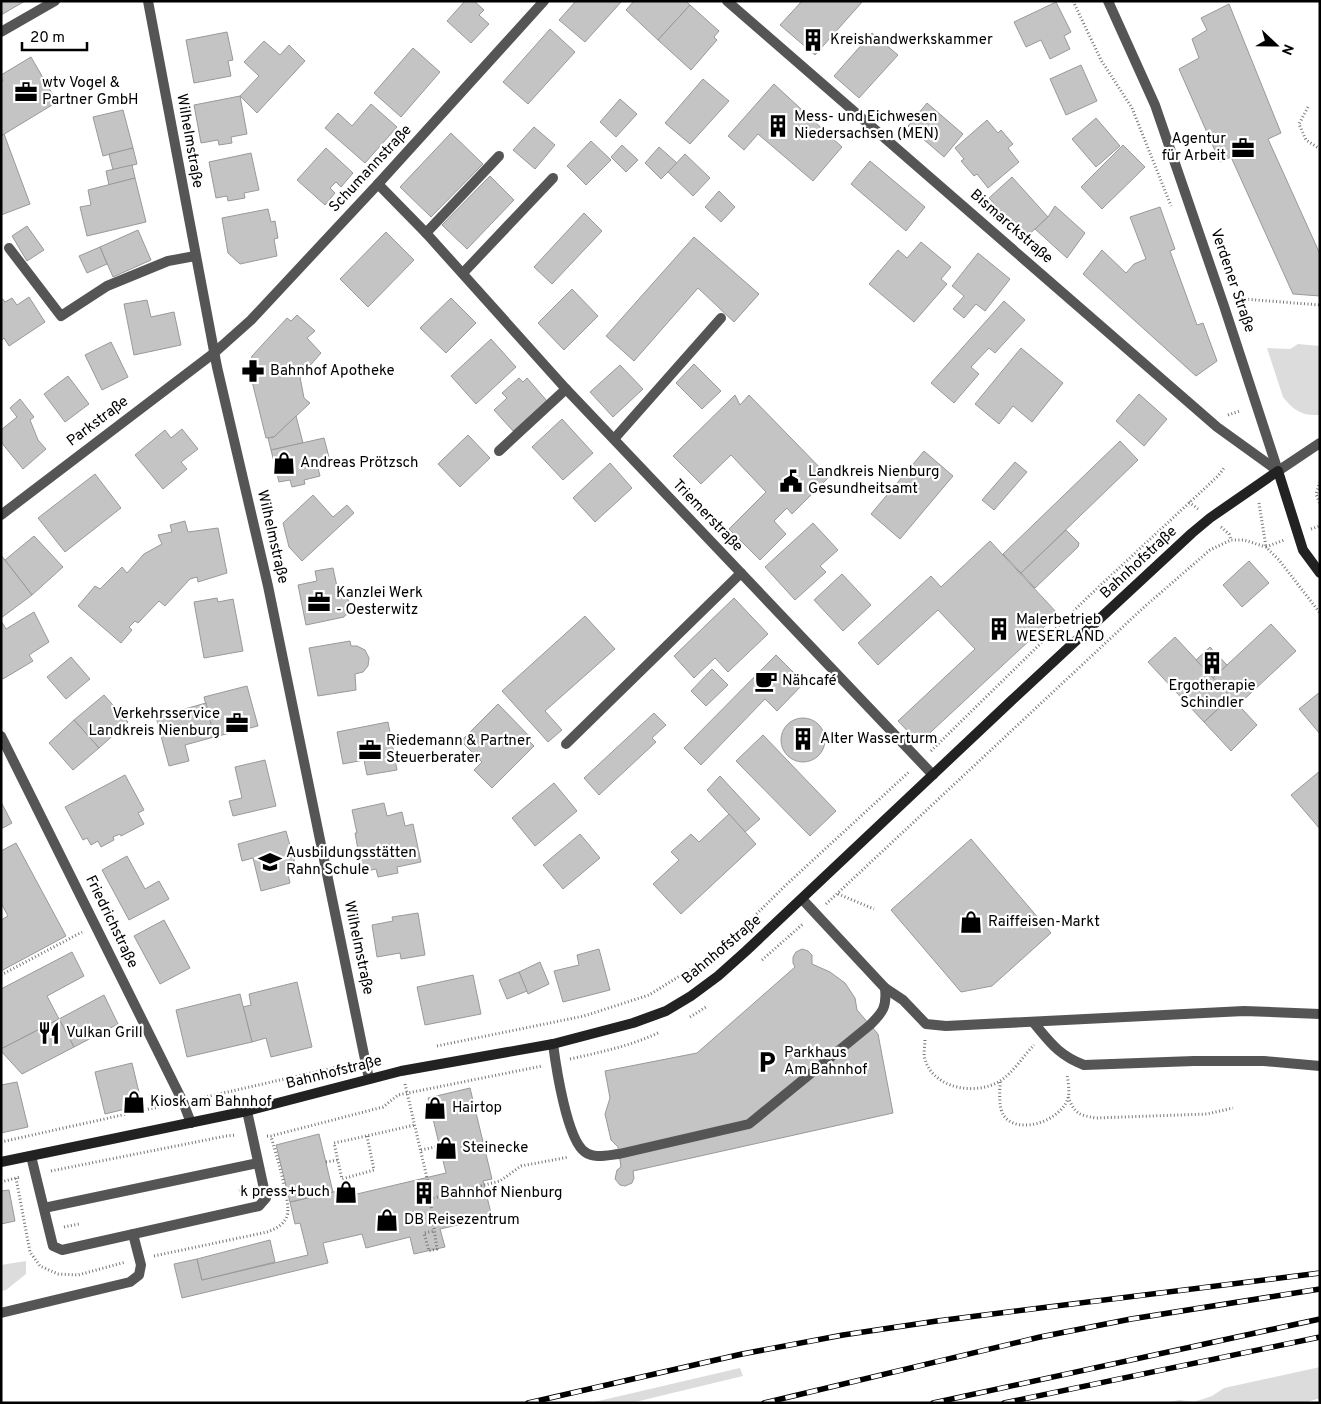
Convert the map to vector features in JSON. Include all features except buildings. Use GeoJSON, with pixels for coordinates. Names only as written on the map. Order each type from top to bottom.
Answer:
{"type":"FeatureCollection","features":[{"type":"Feature","properties":{"kind":"main road","name":"Verdener Straße"},"geometry":{"type":"LineString","coordinates":[[1278,471],[1303,550],[1320,573]]}},
{"type":"Feature","properties":{"kind":"main road","name":"Bahnhofstraße"},"geometry":{"type":"LineString","coordinates":[[1,1162],[247,1111],[401,1072],[553,1044],[633,1024],[666,1011],[691,996],[718,976],[1192,533],[1210,518],[1278,471]]}},
{"type":"Feature","properties":{"kind":"street"},"geometry":{"type":"LineString","coordinates":[[1,32],[55,1]]}},
{"type":"Feature","properties":{"kind":"street","name":"Wilhelmstraße"},"geometry":{"type":"LineString","coordinates":[[148,1],[214,353],[268,586],[369,1079]]}},
{"type":"Feature","properties":{"kind":"street","name":"Schumannstraße"},"geometry":{"type":"LineString","coordinates":[[214,353],[251,320],[378,184],[544,1]]}},
{"type":"Feature","properties":{"kind":"street","name":"Bismarckstraße"},"geometry":{"type":"LineString","coordinates":[[727,1],[1218,427],[1278,471]]}},
{"type":"Feature","properties":{"kind":"street","name":"Verdener Straße"},"geometry":{"type":"LineString","coordinates":[[1108,1],[1155,104],[1278,471]]}},
{"type":"Feature","properties":{"kind":"street"},"geometry":{"type":"LineString","coordinates":[[426,233],[499,156]]}},
{"type":"Feature","properties":{"kind":"street"},"geometry":{"type":"LineString","coordinates":[[463,273],[553,178]]}},
{"type":"Feature","properties":{"kind":"street","name":"Triemerstraße"},"geometry":{"type":"LineString","coordinates":[[378,184],[463,273],[566,389],[933,775]]}},
{"type":"Feature","properties":{"kind":"street"},"geometry":{"type":"LineString","coordinates":[[9,248],[61,316],[107,286],[168,261],[195,256]]}},
{"type":"Feature","properties":{"kind":"street"},"geometry":{"type":"LineString","coordinates":[[614,439],[721,318]]}},
{"type":"Feature","properties":{"kind":"street","name":"Parkstraße"},"geometry":{"type":"LineString","coordinates":[[1,515],[214,353]]}},
{"type":"Feature","properties":{"kind":"street"},"geometry":{"type":"LineString","coordinates":[[499,451],[566,389]]}},
{"type":"Feature","properties":{"kind":"street"},"geometry":{"type":"LineString","coordinates":[[1278,471],[1320,443]]}},
{"type":"Feature","properties":{"kind":"street"},"geometry":{"type":"LineString","coordinates":[[566,744],[741,574]]}},
{"type":"Feature","properties":{"kind":"street","name":"Friedrichstraße"},"geometry":{"type":"LineString","coordinates":[[1,736],[183,1102],[191,1123]]}},
{"type":"Feature","properties":{"kind":"street"},"geometry":{"type":"LineString","coordinates":[[802,899],[886,988],[902,1000],[926,1024],[946,1026],[1244,1011],[1320,1014]]}},
{"type":"Feature","properties":{"kind":"street"},"geometry":{"type":"LineString","coordinates":[[553,1044],[570,1130],[584,1152],[597,1156],[619,1154],[749,1124],[870,1025],[881,1014],[887,1002],[886,988]]}},
{"type":"Feature","properties":{"kind":"street"},"geometry":{"type":"LineString","coordinates":[[1033,1022],[1056,1050],[1069,1060],[1084,1065],[1194,1061],[1264,1061],[1320,1066]]}},
{"type":"Feature","properties":{"kind":"street"},"geometry":{"type":"LineString","coordinates":[[32,1156],[53,1246],[62,1250],[259,1206],[266,1198],[247,1111]]}},
{"type":"Feature","properties":{"kind":"street"},"geometry":{"type":"LineString","coordinates":[[44,1208],[258,1163]]}},
{"type":"Feature","properties":{"kind":"street"},"geometry":{"type":"LineString","coordinates":[[1,1313],[136,1279],[141,1265],[133,1234]]}},
{"type":"Feature","properties":{"kind":"path"},"geometry":{"type":"LineString","coordinates":[[1073,1],[1101,60],[1132,108],[1172,209]]}},
{"type":"Feature","properties":{"kind":"path"},"geometry":{"type":"LineString","coordinates":[[1308,107],[1299,124],[1306,140],[1320,149]]}},
{"type":"Feature","properties":{"kind":"path"},"geometry":{"type":"LineString","coordinates":[[1224,306],[1244,299],[1320,305]]}},
{"type":"Feature","properties":{"kind":"path"},"geometry":{"type":"LineString","coordinates":[[1228,414],[1240,411],[1238,402]]}},
{"type":"Feature","properties":{"kind":"path"},"geometry":{"type":"LineString","coordinates":[[1320,482],[1316,494],[1320,504]]}},
{"type":"Feature","properties":{"kind":"path"},"geometry":{"type":"LineString","coordinates":[[1266,547],[1280,560],[1320,613]]}},
{"type":"Feature","properties":{"kind":"path"},"geometry":{"type":"LineString","coordinates":[[838,894],[874,909]]}},
{"type":"Feature","properties":{"kind":"path"},"geometry":{"type":"LineString","coordinates":[[1,975],[95,924]]}},
{"type":"Feature","properties":{"kind":"path"},"geometry":{"type":"LineString","coordinates":[[926,1024],[924,1059],[933,1074],[946,1084],[968,1090],[1000,1082],[1043,1034]]}},
{"type":"Feature","properties":{"kind":"path"},"geometry":{"type":"LineString","coordinates":[[1064,1056],[1068,1097],[1074,1110],[1084,1116],[1096,1118],[1207,1114],[1233,1108]]}},
{"type":"Feature","properties":{"kind":"path"},"geometry":{"type":"LineString","coordinates":[[401,1072],[421,1150],[430,1199],[434,1231],[436,1249],[429,1251],[424,1233],[434,1231]]}},
{"type":"Feature","properties":{"kind":"path"},"geometry":{"type":"LineString","coordinates":[[1000,1082],[1000,1100],[1003,1115],[1017,1124],[1023,1125],[1048,1121],[1062,1109],[1068,1097]]}},
{"type":"Feature","properties":{"kind":"path"},"geometry":{"type":"LineString","coordinates":[[1,1142],[151,1109]]}},
{"type":"Feature","properties":{"kind":"path"},"geometry":{"type":"LineString","coordinates":[[36,1174],[226,1136],[252,1134],[272,1136],[346,1116]]}},
{"type":"Feature","properties":{"kind":"path"},"geometry":{"type":"LineString","coordinates":[[367,1136],[374,1170],[342,1179],[334,1143],[415,1125]]}},
{"type":"Feature","properties":{"kind":"path"},"geometry":{"type":"LineString","coordinates":[[421,1150],[440,1146]]}},
{"type":"Feature","properties":{"kind":"path"},"geometry":{"type":"LineString","coordinates":[[430,1199],[500,1181],[521,1166],[568,1156],[573,1161]]}},
{"type":"Feature","properties":{"kind":"path"},"geometry":{"type":"LineString","coordinates":[[326,1162],[338,1160]]}},
{"type":"Feature","properties":{"kind":"shaded area"},"geometry":{"type":"Polygon","coordinates":[[[1298,344],[1320,346],[1320,415],[1298,411],[1283,397],[1267,348],[1290,349],[1298,344]]]}},
{"type":"Feature","properties":{"kind":"shaded area"},"geometry":{"type":"Polygon","coordinates":[[[26,1261],[26,1274],[6,1290],[1,1291],[1,1265],[26,1261]]]}},
{"type":"Feature","properties":{"kind":"shaded area"},"geometry":{"type":"Polygon","coordinates":[[[1320,1367],[1320,1398],[1304,1403],[1167,1403],[1179,1400],[1194,1402],[1212,1396],[1224,1388],[1320,1367]]]}},
{"type":"Feature","properties":{"kind":"shaded area"},"geometry":{"type":"Polygon","coordinates":[[[740,1368],[743,1376],[631,1403],[590,1403],[740,1368]]]}},
{"type":"Feature","properties":{"kind":"railway"},"geometry":{"type":"LineString","coordinates":[[528,1403],[742,1354],[843,1335],[937,1321],[1320,1273]]}},
{"type":"Feature","properties":{"kind":"railway"},"geometry":{"type":"LineString","coordinates":[[764,1403],[1040,1337],[1131,1319],[1320,1289]]}},
{"type":"Feature","properties":{"kind":"railway"},"geometry":{"type":"LineString","coordinates":[[933,1403],[1320,1319]]}},
{"type":"Feature","properties":{"kind":"railway"},"geometry":{"type":"LineString","coordinates":[[1004,1403],[1320,1337]]}},
{"type":"Feature","properties":{"kind":"place","name":"Kreishandwerkskammer"},"geometry":{"type":"Point","coordinates":[813,40]}},
{"type":"Feature","properties":{"kind":"place","name":"wtv Vogel & Partner GmbH"},"geometry":{"type":"Point","coordinates":[26,92]}},
{"type":"Feature","properties":{"kind":"place","name":"Mess- und Eichwesen Niedersachsen (MEN)"},"geometry":{"type":"Point","coordinates":[778,126]}},
{"type":"Feature","properties":{"kind":"place","name":"Agentur für Arbeit"},"geometry":{"type":"Point","coordinates":[1243,148]}},
{"type":"Feature","properties":{"kind":"place","name":"Bahnhof Apotheke"},"geometry":{"type":"Point","coordinates":[253,371]}},
{"type":"Feature","properties":{"kind":"place","name":"Andreas Prötzsch"},"geometry":{"type":"Point","coordinates":[284,463]}},
{"type":"Feature","properties":{"kind":"place","name":"Landkreis Nienburg Gesundheitsamt"},"geometry":{"type":"Point","coordinates":[791,481]}},
{"type":"Feature","properties":{"kind":"place","name":"Kanzlei Werk - Oesterwitz"},"geometry":{"type":"Point","coordinates":[319,602]}},
{"type":"Feature","properties":{"kind":"place","name":"Malerbetrieb WESERLAND"},"geometry":{"type":"Point","coordinates":[999,629]}},
{"type":"Feature","properties":{"kind":"place","name":"Ergotherapie Schindler"},"geometry":{"type":"Point","coordinates":[1212,663]}},
{"type":"Feature","properties":{"kind":"place","name":"Nähcafé"},"geometry":{"type":"Point","coordinates":[766,681]}},
{"type":"Feature","properties":{"kind":"place","name":"Verkehrsservice Landkreis Nienburg"},"geometry":{"type":"Point","coordinates":[237,723]}},
{"type":"Feature","properties":{"kind":"place","name":"Alter Wasserturm"},"geometry":{"type":"Point","coordinates":[803,739]}},
{"type":"Feature","properties":{"kind":"place","name":"Riedemann & Partner Steuerberater"},"geometry":{"type":"Point","coordinates":[370,750]}},
{"type":"Feature","properties":{"kind":"place","name":"Ausbildungsstätten Rahn Schule"},"geometry":{"type":"Point","coordinates":[270,862]}},
{"type":"Feature","properties":{"kind":"place","name":"Raiffeisen-Markt"},"geometry":{"type":"Point","coordinates":[971,922]}},
{"type":"Feature","properties":{"kind":"place","name":"Vulkan Grill"},"geometry":{"type":"Point","coordinates":[49,1033]}},
{"type":"Feature","properties":{"kind":"place","name":"Parkhaus Am Bahnhof"},"geometry":{"type":"Point","coordinates":[767,1062]}},
{"type":"Feature","properties":{"kind":"place","name":"Kiosk am Bahnhof"},"geometry":{"type":"Point","coordinates":[134,1102]}},
{"type":"Feature","properties":{"kind":"place","name":"Hairtop"},"geometry":{"type":"Point","coordinates":[435,1108]}},
{"type":"Feature","properties":{"kind":"place","name":"Steinecke"},"geometry":{"type":"Point","coordinates":[446,1148]}},
{"type":"Feature","properties":{"kind":"place","name":"k press+buch"},"geometry":{"type":"Point","coordinates":[346,1192]}},
{"type":"Feature","properties":{"kind":"place","name":"Bahnhof Nienburg"},"geometry":{"type":"Point","coordinates":[424,1193]}},
{"type":"Feature","properties":{"kind":"place","name":"DB Reisezentrum"},"geometry":{"type":"Point","coordinates":[387,1220]}}]}
